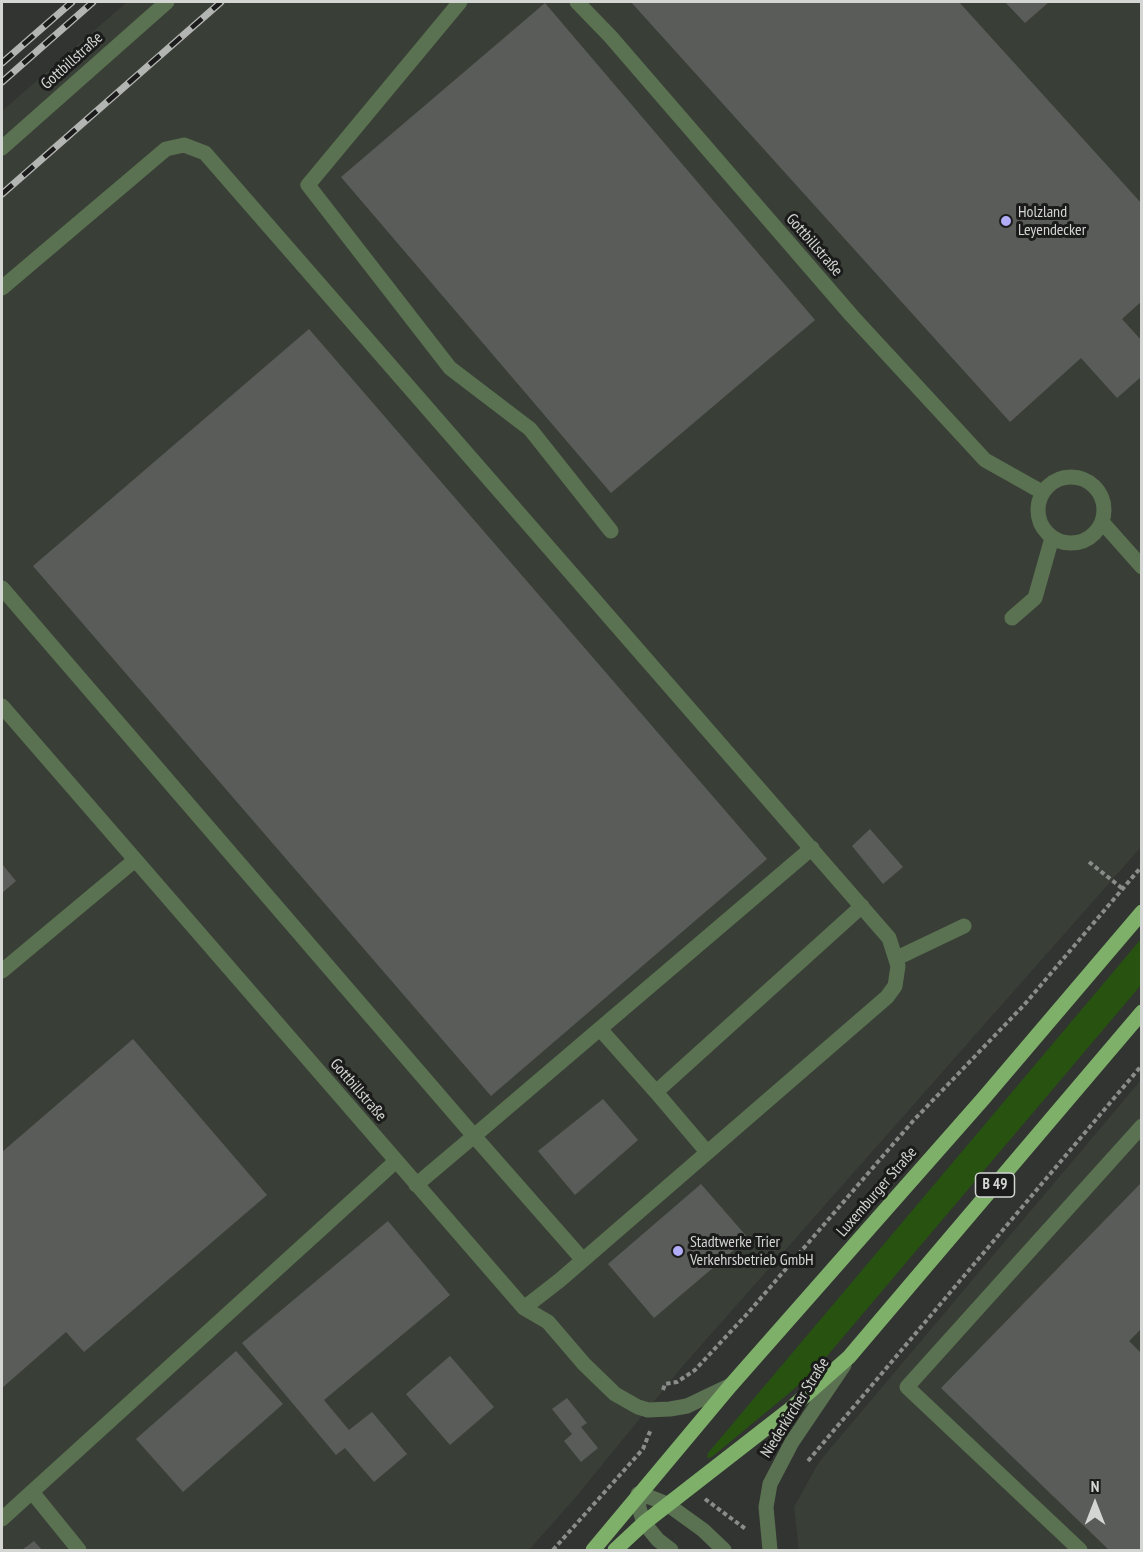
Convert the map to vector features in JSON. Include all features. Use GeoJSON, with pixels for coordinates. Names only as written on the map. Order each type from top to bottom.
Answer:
{"type":"FeatureCollection","features":[{"type":"Feature","properties":{"kind":"main road","name":"Luxemburger Straße"},"geometry":{"type":"LineString","coordinates":[[593,1551],[638,1494],[731,1385],[975,1108],[1142,912]]}},
{"type":"Feature","properties":{"kind":"main road","name":"B 49"},"geometry":{"type":"LineString","coordinates":[[615,1551],[644,1523],[788,1411],[849,1357],[1142,1012]]}},
{"type":"Feature","properties":{"kind":"street","name":"Gottbillstraße"},"geometry":{"type":"LineString","coordinates":[[2,148],[167,2]]}},
{"type":"Feature","properties":{"kind":"street"},"geometry":{"type":"LineString","coordinates":[[460,2],[308,185],[450,368],[530,429],[612,531]]}},
{"type":"Feature","properties":{"kind":"street","name":"Gottbillstraße"},"geometry":{"type":"LineString","coordinates":[[577,2],[610,36],[852,316],[985,460],[1042,492]]}},
{"type":"Feature","properties":{"kind":"street"},"geometry":{"type":"LineString","coordinates":[[2,288],[166,148],[184,145],[205,153],[890,938],[897,958],[897,975],[895,986],[887,997],[583,1260],[524,1308]]}},
{"type":"Feature","properties":{"kind":"street"},"geometry":{"type":"LineString","coordinates":[[1074,476],[1087,480],[1097,489],[1104,506],[1102,522],[1089,538],[1080,543],[1070,544],[1052,538],[1041,527],[1037,509],[1042,492],[1056,479],[1074,476]]}},
{"type":"Feature","properties":{"kind":"street"},"geometry":{"type":"LineString","coordinates":[[1102,522],[1142,567]]}},
{"type":"Feature","properties":{"kind":"street"},"geometry":{"type":"LineString","coordinates":[[1012,618],[1035,598],[1052,538]]}},
{"type":"Feature","properties":{"kind":"street"},"geometry":{"type":"LineString","coordinates":[[2,588],[583,1260]]}},
{"type":"Feature","properties":{"kind":"street","name":"Gottbillstraße"},"geometry":{"type":"LineString","coordinates":[[3,712],[135,860],[524,1308],[548,1322],[584,1364],[605,1384],[627,1402],[648,1410],[678,1408],[731,1385]]}},
{"type":"Feature","properties":{"kind":"street"},"geometry":{"type":"LineString","coordinates":[[416,1185],[812,848]]}},
{"type":"Feature","properties":{"kind":"street"},"geometry":{"type":"LineString","coordinates":[[2,971],[135,860]]}},
{"type":"Feature","properties":{"kind":"street"},"geometry":{"type":"LineString","coordinates":[[656,1092],[862,906]]}},
{"type":"Feature","properties":{"kind":"street"},"geometry":{"type":"LineString","coordinates":[[897,958],[964,926]]}},
{"type":"Feature","properties":{"kind":"street"},"geometry":{"type":"LineString","coordinates":[[600,1029],[707,1152]]}},
{"type":"Feature","properties":{"kind":"street"},"geometry":{"type":"LineString","coordinates":[[1080,1551],[907,1387],[1142,1126]]}},
{"type":"Feature","properties":{"kind":"street"},"geometry":{"type":"LineString","coordinates":[[2,1520],[396,1161]]}},
{"type":"Feature","properties":{"kind":"street","name":"Niederkircher Straße"},"geometry":{"type":"LineString","coordinates":[[769,1543],[766,1507],[770,1484],[792,1442],[849,1357]]}},
{"type":"Feature","properties":{"kind":"street"},"geometry":{"type":"LineString","coordinates":[[32,1492],[79,1551]]}},
{"type":"Feature","properties":{"kind":"street"},"geometry":{"type":"LineString","coordinates":[[671,1551],[644,1523],[639,1508],[638,1494],[667,1504],[703,1530],[724,1551]]}},
{"type":"Feature","properties":{"kind":"path"},"geometry":{"type":"LineString","coordinates":[[1089,862],[1123,889]]}},
{"type":"Feature","properties":{"kind":"path"},"geometry":{"type":"LineString","coordinates":[[665,1384],[677,1382],[695,1370],[748,1313],[913,1121],[1024,1005],[1142,866]]}},
{"type":"Feature","properties":{"kind":"path"},"geometry":{"type":"LineString","coordinates":[[807,1462],[1142,1065]]}},
{"type":"Feature","properties":{"kind":"path"},"geometry":{"type":"LineString","coordinates":[[553,1551],[643,1449],[663,1465]]}},
{"type":"Feature","properties":{"kind":"path"},"geometry":{"type":"LineString","coordinates":[[689,1486],[756,1537],[769,1543]]}},
{"type":"Feature","properties":{"kind":"shaded area"},"geometry":{"type":"Polygon","coordinates":[[[127,2],[1141,2],[1141,847],[682,1367],[575,1498],[529,1550],[2,1550],[2,111],[127,2]]]}},
{"type":"Feature","properties":{"kind":"shaded area"},"geometry":{"type":"Polygon","coordinates":[[[1141,1080],[1141,1550],[799,1550],[794,1507],[819,1462],[1141,1080]]]}},
{"type":"Feature","properties":{"kind":"green space"},"geometry":{"type":"Polygon","coordinates":[[[1141,939],[1141,985],[811,1375],[712,1457],[707,1458],[708,1453],[1141,939]]]}},
{"type":"Feature","properties":{"kind":"building"},"geometry":{"type":"Polygon","coordinates":[[[631,2],[959,2],[1142,204],[1142,301],[1122,319],[1142,341],[1142,376],[1117,398],[1081,358],[1010,422],[631,2]]]}},
{"type":"Feature","properties":{"kind":"building"},"geometry":{"type":"Polygon","coordinates":[[[1005,2],[1049,2],[1025,23],[1005,2]]]}},
{"type":"Feature","properties":{"kind":"building"},"geometry":{"type":"Polygon","coordinates":[[[545,3],[815,320],[611,493],[341,177],[545,3]]]}},
{"type":"Feature","properties":{"kind":"building"},"geometry":{"type":"Polygon","coordinates":[[[309,329],[767,859],[491,1096],[33,566],[309,329]]]}},
{"type":"Feature","properties":{"kind":"building"},"geometry":{"type":"Polygon","coordinates":[[[870,829],[903,867],[883,884],[852,846],[870,829]]]}},
{"type":"Feature","properties":{"kind":"building"},"geometry":{"type":"Polygon","coordinates":[[[2,864],[16,881],[2,893],[2,864]]]}},
{"type":"Feature","properties":{"kind":"building"},"geometry":{"type":"Polygon","coordinates":[[[133,1039],[267,1195],[84,1352],[66,1332],[2,1388],[2,1152],[133,1039]]]}},
{"type":"Feature","properties":{"kind":"building"},"geometry":{"type":"Polygon","coordinates":[[[603,1099],[638,1140],[575,1195],[538,1151],[603,1099]]]}},
{"type":"Feature","properties":{"kind":"building"},"geometry":{"type":"Polygon","coordinates":[[[1142,1182],[1142,1328],[1129,1341],[1142,1354],[1142,1550],[1109,1550],[941,1388],[1142,1182]]]}},
{"type":"Feature","properties":{"kind":"building","name":"Stadtwerke Trier Verkehrsbetrieb GmbH"},"geometry":{"type":"Polygon","coordinates":[[[701,1184],[748,1238],[654,1318],[608,1264],[701,1184]]]}},
{"type":"Feature","properties":{"kind":"building"},"geometry":{"type":"Polygon","coordinates":[[[388,1221],[450,1295],[324,1400],[349,1430],[372,1412],[407,1454],[374,1482],[345,1448],[336,1455],[242,1343],[388,1221]]]}},
{"type":"Feature","properties":{"kind":"building"},"geometry":{"type":"Polygon","coordinates":[[[236,1351],[283,1404],[183,1492],[136,1439],[236,1351]]]}},
{"type":"Feature","properties":{"kind":"building"},"geometry":{"type":"Polygon","coordinates":[[[450,1356],[494,1407],[450,1445],[406,1394],[450,1356]]]}},
{"type":"Feature","properties":{"kind":"building"},"geometry":{"type":"Polygon","coordinates":[[[567,1398],[587,1423],[581,1427],[598,1448],[581,1462],[564,1441],[572,1434],[552,1409],[567,1398]]]}},
{"type":"Feature","properties":{"kind":"building"},"geometry":{"type":"Polygon","coordinates":[[[34,1541],[42,1550],[22,1550],[34,1541]]]}},
{"type":"Feature","properties":{"kind":"railway"},"geometry":{"type":"LineString","coordinates":[[2,63],[72,2]]}},
{"type":"Feature","properties":{"kind":"railway"},"geometry":{"type":"LineString","coordinates":[[2,82],[93,2]]}},
{"type":"Feature","properties":{"kind":"railway"},"geometry":{"type":"LineString","coordinates":[[2,194],[221,2]]}},
{"type":"Feature","properties":{"kind":"place","name":"Holzland Leyendecker"},"geometry":{"type":"Point","coordinates":[1006,221]}},
{"type":"Feature","properties":{"kind":"place","name":"Stadtwerke Trier Verkehrsbetrieb GmbH"},"geometry":{"type":"Point","coordinates":[678,1251]}}]}
